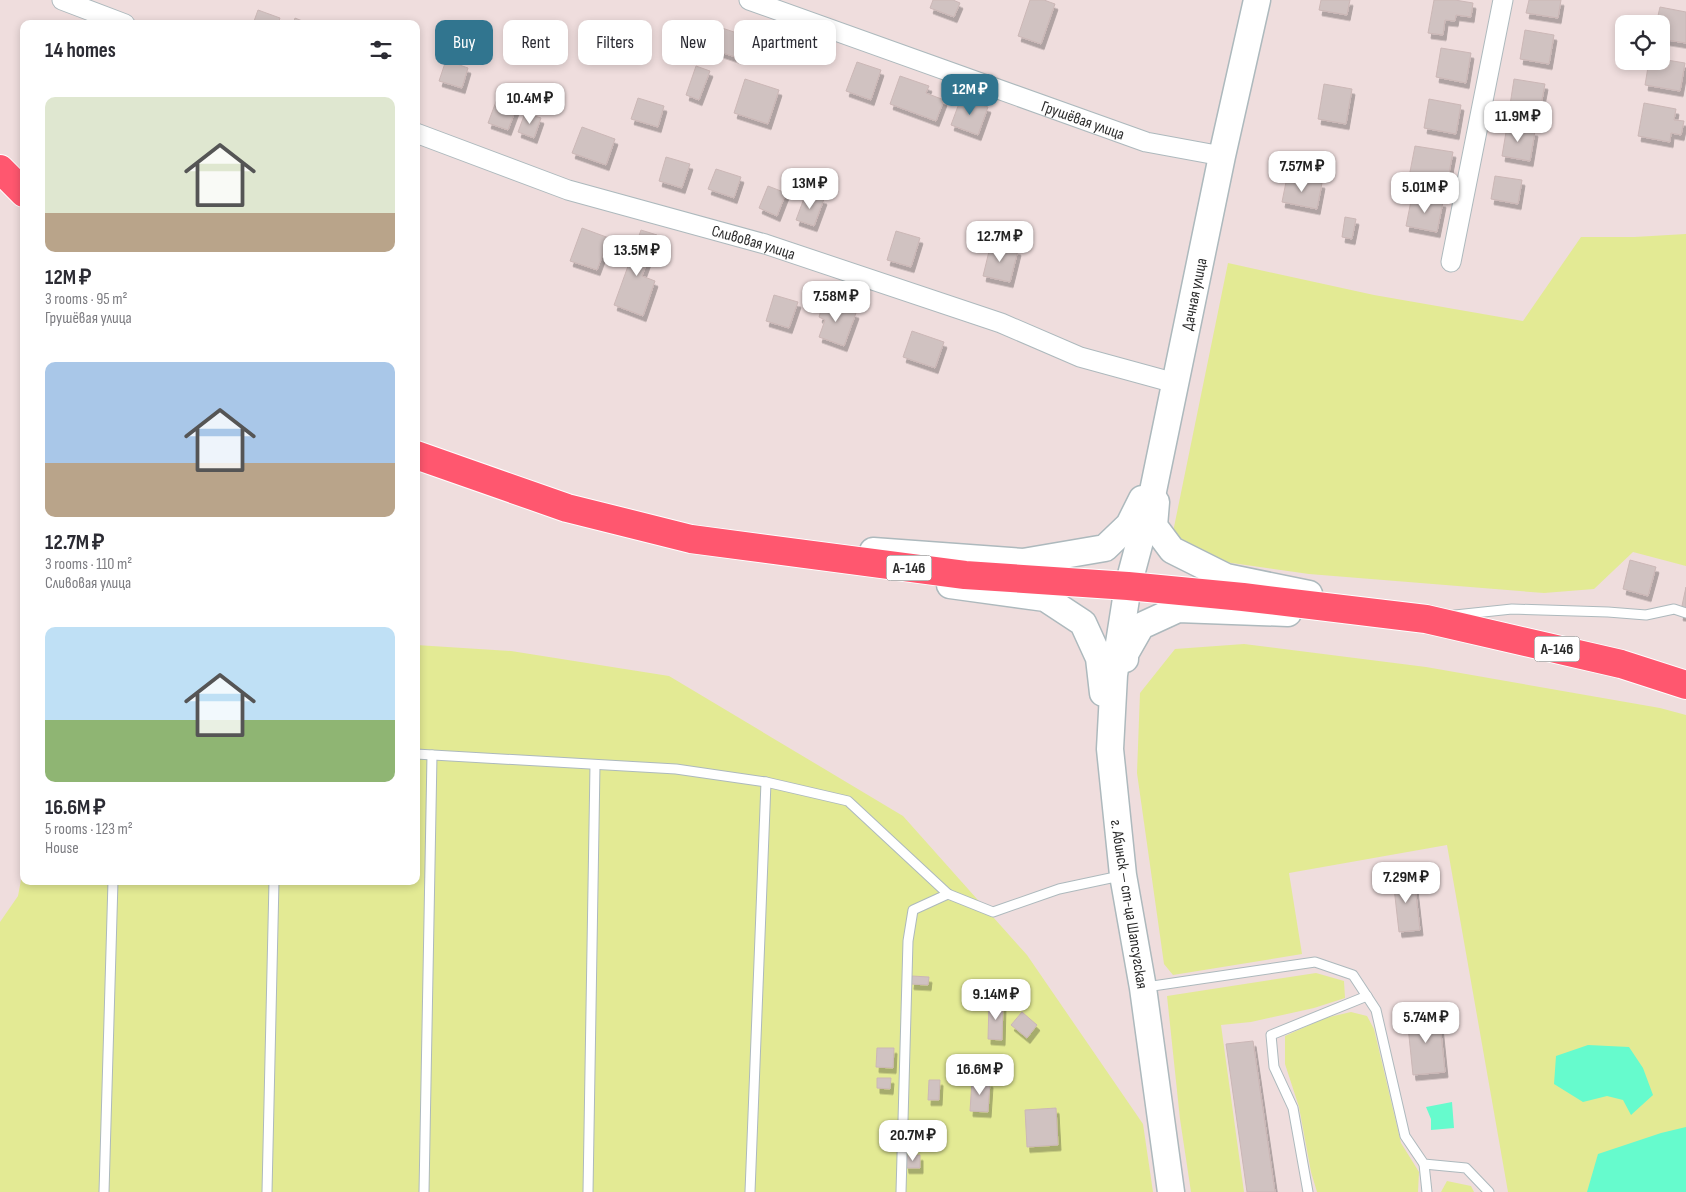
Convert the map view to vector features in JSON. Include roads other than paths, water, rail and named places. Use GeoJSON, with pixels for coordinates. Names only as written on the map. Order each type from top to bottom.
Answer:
{"type":"FeatureCollection","features":[{"type":"Feature","properties":{"kind":"highway"},"geometry":{"type":"LineString","coordinates":[[0,170],[20,189]]}},
{"type":"Feature","properties":{"kind":"highway","name":"А-146"},"geometry":{"type":"LineString","coordinates":[[420,456],[567,508],[691,539],[966,575],[1128,586],[1426,618],[1621,664],[1686,685]]}},
{"type":"Feature","properties":{"kind":"main road","name":"Дачная улица"},"geometry":{"type":"LineString","coordinates":[[1128,586],[1158,464],[1222,156],[1257,0]]}},
{"type":"Feature","properties":{"kind":"main road"},"geometry":{"type":"LineString","coordinates":[[691,539],[1023,562],[1106,548],[1130,524],[1158,464]]}},
{"type":"Feature","properties":{"kind":"main road"},"geometry":{"type":"LineString","coordinates":[[1158,464],[1154,526],[1172,550],[1226,577],[1426,618]]}},
{"type":"Feature","properties":{"kind":"main road"},"geometry":{"type":"LineString","coordinates":[[691,539],[894,578],[1045,598],[1083,623],[1099,658],[1110,749]]}},
{"type":"Feature","properties":{"kind":"main road","name":"г. Абинск — ст-ца Шапсугская"},"geometry":{"type":"LineString","coordinates":[[1128,586],[1114,675],[1110,749],[1123,875],[1143,988],[1171,1192]]}},
{"type":"Feature","properties":{"kind":"main road"},"geometry":{"type":"LineString","coordinates":[[1110,749],[1125,654],[1141,626],[1178,609],[1426,618]]}},
{"type":"Feature","properties":{"kind":"street"},"geometry":{"type":"LineString","coordinates":[[62,0],[114,20]]}},
{"type":"Feature","properties":{"kind":"street","name":"Грушёвая улица"},"geometry":{"type":"LineString","coordinates":[[749,0],[1146,142],[1222,156]]}},
{"type":"Feature","properties":{"kind":"street"},"geometry":{"type":"LineString","coordinates":[[1451,262],[1503,0]]}},
{"type":"Feature","properties":{"kind":"street","name":"Сливовая улица"},"geometry":{"type":"LineString","coordinates":[[420,134],[568,190],[765,244],[1001,323],[1080,356],[1175,383]]}},
{"type":"Feature","properties":{"kind":"lane"},"geometry":{"type":"LineString","coordinates":[[1426,618],[1512,609],[1646,615],[1674,609],[1686,613]]}},
{"type":"Feature","properties":{"kind":"lane"},"geometry":{"type":"LineString","coordinates":[[420,754],[676,769],[766,782],[848,801],[948,894],[993,912],[1059,889],[1123,875]]}},
{"type":"Feature","properties":{"kind":"lane"},"geometry":{"type":"LineString","coordinates":[[424,1192],[432,755]]}},
{"type":"Feature","properties":{"kind":"lane"},"geometry":{"type":"LineString","coordinates":[[588,1192],[595,765]]}},
{"type":"Feature","properties":{"kind":"lane"},"geometry":{"type":"LineString","coordinates":[[750,1192],[766,782]]}},
{"type":"Feature","properties":{"kind":"lane"},"geometry":{"type":"LineString","coordinates":[[104,1192],[113,885]]}},
{"type":"Feature","properties":{"kind":"lane"},"geometry":{"type":"LineString","coordinates":[[267,1192],[274,885]]}},
{"type":"Feature","properties":{"kind":"lane"},"geometry":{"type":"LineString","coordinates":[[902,1192],[908,1011],[908,941],[913,910],[948,894]]}},
{"type":"Feature","properties":{"kind":"lane"},"geometry":{"type":"LineString","coordinates":[[1143,988],[1315,962],[1353,975],[1376,1010],[1405,1136],[1424,1164],[1427,1192]]}},
{"type":"Feature","properties":{"kind":"lane"},"geometry":{"type":"LineString","coordinates":[[1308,1192],[1293,1108],[1274,1066],[1271,1035],[1367,996]]}},
{"type":"Feature","properties":{"kind":"lane"},"geometry":{"type":"LineString","coordinates":[[1424,1164],[1466,1168],[1489,1192]]}}]}
